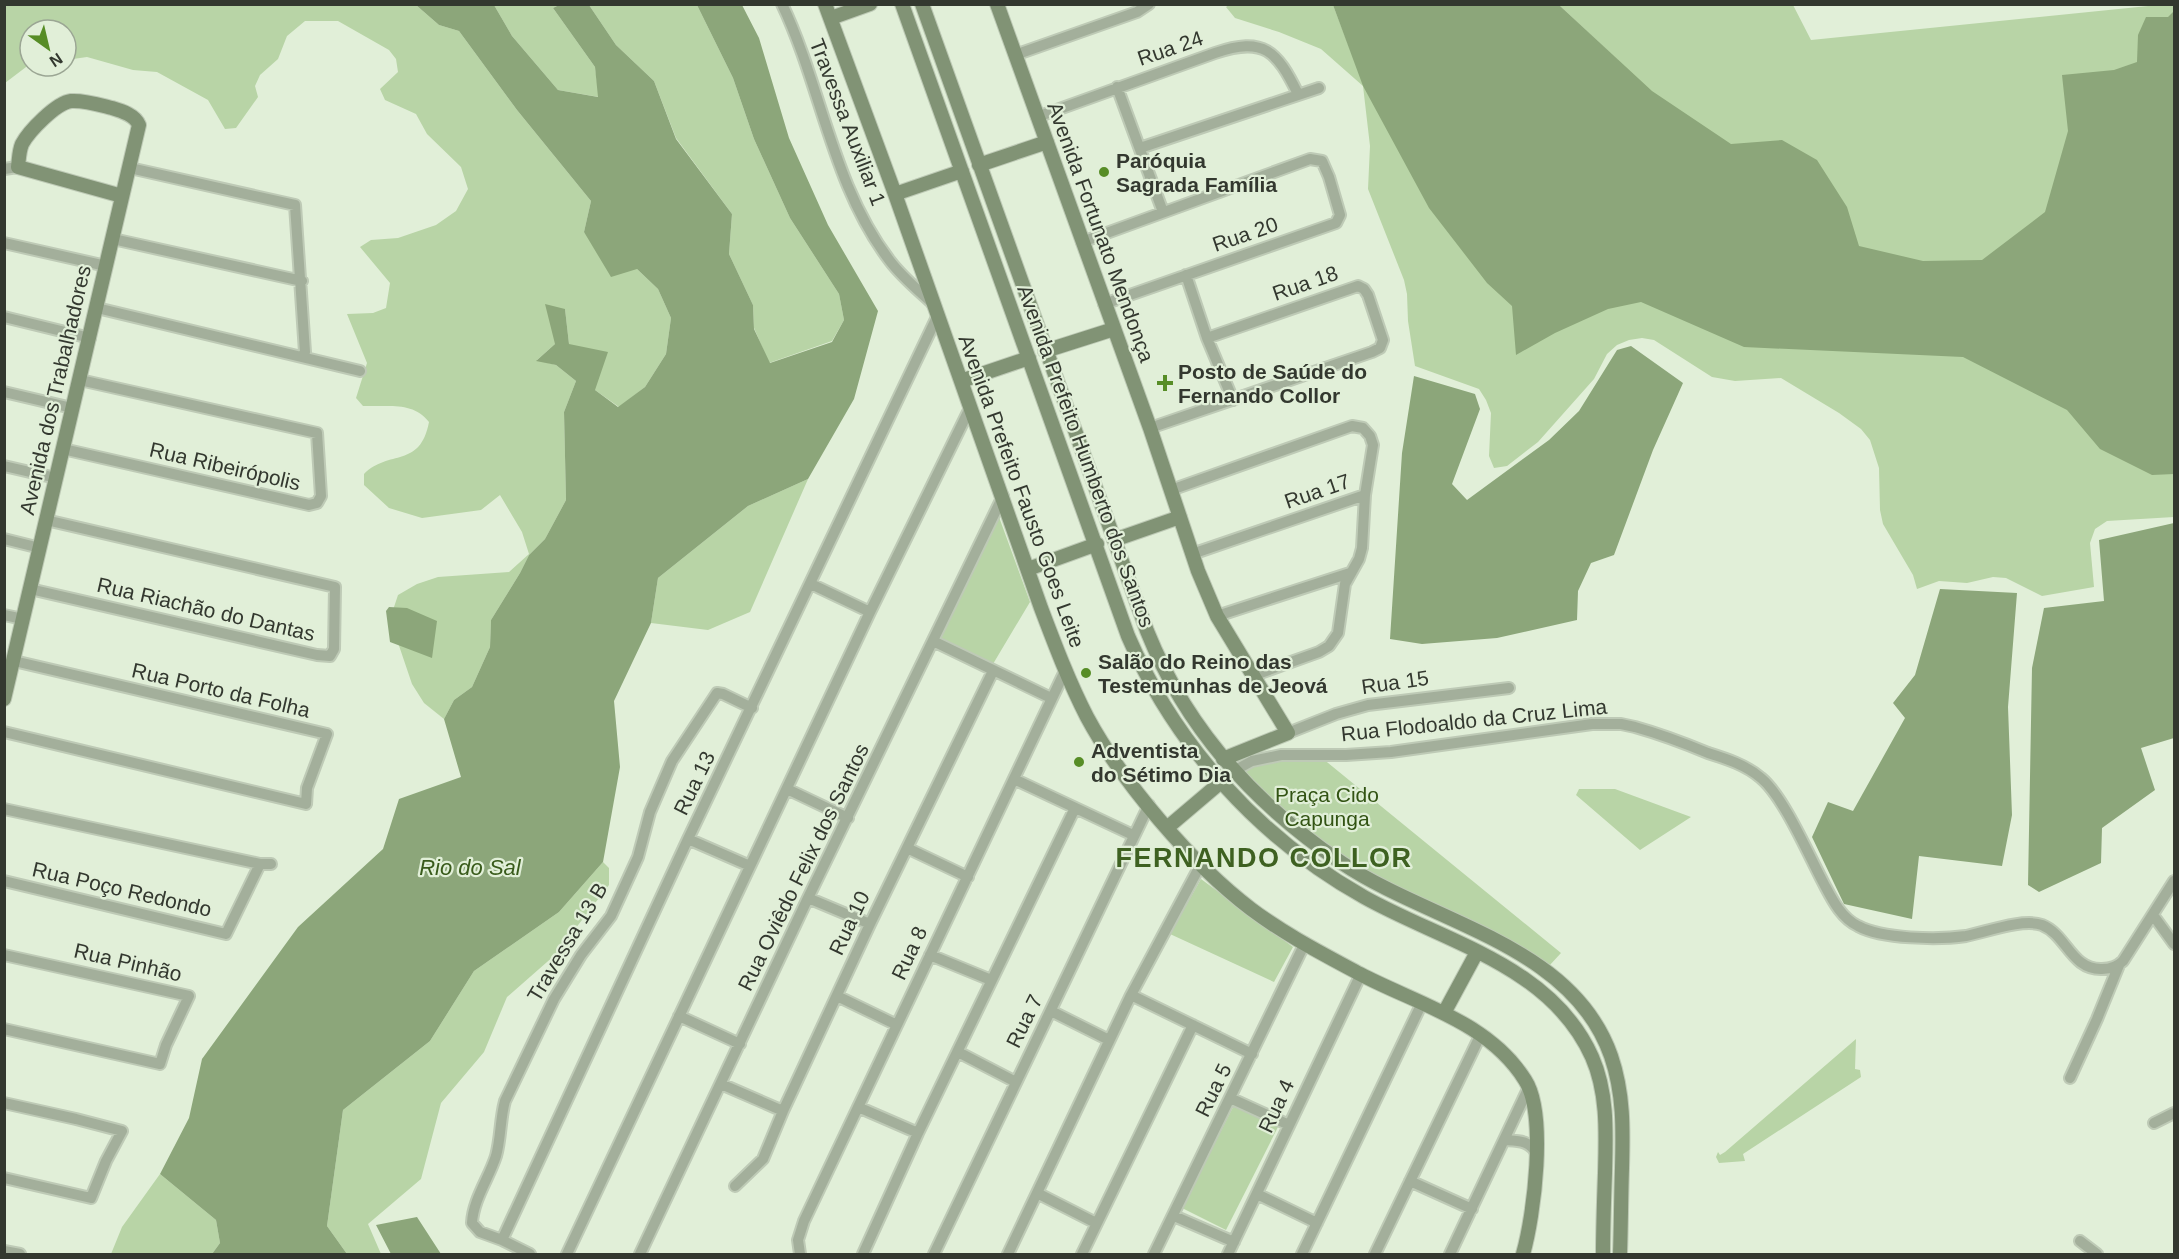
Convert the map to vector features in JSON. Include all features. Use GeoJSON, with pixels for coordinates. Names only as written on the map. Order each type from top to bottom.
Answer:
{"type":"FeatureCollection","features":[{"type":"Feature","properties":{"kind":"street","name":"Travessa Auxiliar 1"},"geometry":{"type":"LineString","coordinates":[[782,4],[800,47],[836,158],[858,208],[890,261],[932,303]]}},
{"type":"Feature","properties":{"kind":"street","name":"Avenida Prefeito Fausto Goes Leite"},"geometry":{"type":"LineString","coordinates":[[825,4],[1065,671],[1087,717],[1108,751],[1149,805],[1201,864],[1249,908],[1361,974],[1444,1013],[1481,1034],[1505,1054],[1529,1087],[1536,1124],[1531,1220],[1523,1254]]}},
{"type":"Feature","properties":{"kind":"street"},"geometry":{"type":"LineString","coordinates":[[831,18],[870,4]]}},
{"type":"Feature","properties":{"kind":"street","name":"Avenida Prefeito Humberto dos Santos"},"geometry":{"type":"LineString","coordinates":[[902,4],[1138,659],[1166,708],[1221,782],[1257,819],[1295,852],[1364,898],[1477,952],[1521,976],[1546,993],[1570,1018],[1592,1056],[1601,1085],[1604,1107],[1602,1254]]}},
{"type":"Feature","properties":{"kind":"street","name":"Avenida Prefeito Humberto dos Santos"},"geometry":{"type":"LineString","coordinates":[[922,4],[1045,351],[1157,655],[1192,717],[1223,759],[1278,814],[1342,863],[1404,898],[1516,952],[1550,973],[1578,1000],[1610,1054],[1619,1086],[1623,1120],[1620,1254]]}},
{"type":"Feature","properties":{"kind":"street","name":"Avenida Fortunato Mendonça"},"geometry":{"type":"LineString","coordinates":[[997,4],[1172,490],[1192,554],[1218,616],[1288,733]]}},
{"type":"Feature","properties":{"kind":"street"},"geometry":{"type":"LineString","coordinates":[[1014,55],[1137,12],[1149,4]]}},
{"type":"Feature","properties":{"kind":"street","name":"Rua 24"},"geometry":{"type":"LineString","coordinates":[[1037,117],[1221,51],[1245,46],[1263,49],[1275,55],[1286,70],[1298,94]]}},
{"type":"Feature","properties":{"kind":"street"},"geometry":{"type":"LineString","coordinates":[[1082,242],[1163,212],[1117,87]]}},
{"type":"Feature","properties":{"kind":"street"},"geometry":{"type":"LineString","coordinates":[[1140,148],[1319,88]]}},
{"type":"Feature","properties":{"kind":"street","name":"Avenida dos Trabalhadores"},"geometry":{"type":"LineString","coordinates":[[5,693],[130,168],[138,130],[137,120],[117,110],[73,101],[62,105],[28,136],[11,168],[122,196]]}},
{"type":"Feature","properties":{"kind":"street"},"geometry":{"type":"LineString","coordinates":[[979,165],[1047,142]]}},
{"type":"Feature","properties":{"kind":"street","name":"Rua 20"},"geometry":{"type":"LineString","coordinates":[[1104,304],[1336,223],[1340,217],[1323,162],[1316,159],[1306,160],[1163,212]]}},
{"type":"Feature","properties":{"kind":"street"},"geometry":{"type":"LineString","coordinates":[[130,168],[295,205],[306,352],[302,357]]}},
{"type":"Feature","properties":{"kind":"street"},"geometry":{"type":"LineString","coordinates":[[895,194],[962,171]]}},
{"type":"Feature","properties":{"kind":"street"},"geometry":{"type":"LineString","coordinates":[[113,239],[302,281]]}},
{"type":"Feature","properties":{"kind":"street"},"geometry":{"type":"LineString","coordinates":[[4,243],[106,266]]}},
{"type":"Feature","properties":{"kind":"street"},"geometry":{"type":"LineString","coordinates":[[1186,275],[1207,338],[1233,400]]}},
{"type":"Feature","properties":{"kind":"street","name":"Rua 18"},"geometry":{"type":"LineString","coordinates":[[1150,429],[1380,348],[1383,342],[1368,295],[1360,287],[1350,288],[1207,338]]}},
{"type":"Feature","properties":{"kind":"street"},"geometry":{"type":"LineString","coordinates":[[97,308],[360,371]]}},
{"type":"Feature","properties":{"kind":"street"},"geometry":{"type":"LineString","coordinates":[[4,317],[90,338]]}},
{"type":"Feature","properties":{"kind":"street","name":"Rua 13"},"geometry":{"type":"LineString","coordinates":[[502,1240],[688,839],[938,317]]}},
{"type":"Feature","properties":{"kind":"street"},"geometry":{"type":"LineString","coordinates":[[1045,351],[1114,329]]}},
{"type":"Feature","properties":{"kind":"street"},"geometry":{"type":"LineString","coordinates":[[961,381],[1029,358]]}},
{"type":"Feature","properties":{"kind":"street","name":"Rua Ribeirópolis"},"geometry":{"type":"LineString","coordinates":[[63,449],[309,506],[317,503],[321,496],[317,433],[80,380]]}},
{"type":"Feature","properties":{"kind":"street"},"geometry":{"type":"LineString","coordinates":[[4,392],[72,408]]}},
{"type":"Feature","properties":{"kind":"street"},"geometry":{"type":"LineString","coordinates":[[567,1254],[870,612],[970,408]]}},
{"type":"Feature","properties":{"kind":"street","name":"Rua 17"},"geometry":{"type":"LineString","coordinates":[[1172,490],[1357,426],[1368,432],[1373,441],[1365,495],[1192,554]]}},
{"type":"Feature","properties":{"kind":"street"},"geometry":{"type":"LineString","coordinates":[[4,466],[56,478]]}},
{"type":"Feature","properties":{"kind":"street"},"geometry":{"type":"LineString","coordinates":[[1252,676],[1319,652],[1329,646],[1338,633],[1342,619],[1345,584],[1361,555],[1365,495]]}},
{"type":"Feature","properties":{"kind":"street","name":"Rua Oviêdo Felix dos Santos"},"geometry":{"type":"LineString","coordinates":[[640,1254],[808,898],[1003,496]]}},
{"type":"Feature","properties":{"kind":"street"},"geometry":{"type":"LineString","coordinates":[[1114,540],[1180,517]]}},
{"type":"Feature","properties":{"kind":"street","name":"Rua Riachão do Dantas"},"geometry":{"type":"LineString","coordinates":[[30,589],[317,655],[330,656],[334,650],[335,586],[46,520]]}},
{"type":"Feature","properties":{"kind":"street"},"geometry":{"type":"LineString","coordinates":[[4,539],[40,548]]}},
{"type":"Feature","properties":{"kind":"street"},"geometry":{"type":"LineString","coordinates":[[1028,569],[1097,544]]}},
{"type":"Feature","properties":{"kind":"street"},"geometry":{"type":"LineString","coordinates":[[1218,616],[1350,573]]}},
{"type":"Feature","properties":{"kind":"street"},"geometry":{"type":"LineString","coordinates":[[811,584],[870,612]]}},
{"type":"Feature","properties":{"kind":"street"},"geometry":{"type":"LineString","coordinates":[[4,615],[23,619]]}},
{"type":"Feature","properties":{"kind":"street"},"geometry":{"type":"LineString","coordinates":[[933,641],[1052,698]]}},
{"type":"Feature","properties":{"kind":"street"},"geometry":{"type":"LineString","coordinates":[[1138,659],[1157,655]]}},
{"type":"Feature","properties":{"kind":"street","name":"Rua Porto da Folha"},"geometry":{"type":"LineString","coordinates":[[4,732],[306,804],[307,788],[327,734],[14,661]]}},
{"type":"Feature","properties":{"kind":"street","name":"Rua 10"},"geometry":{"type":"LineString","coordinates":[[735,1186],[763,1159],[870,924],[993,671]]}},
{"type":"Feature","properties":{"kind":"street","name":"Rua 8"},"geometry":{"type":"LineString","coordinates":[[800,1254],[798,1240],[804,1221],[1065,671]]}},
{"type":"Feature","properties":{"kind":"street","name":"Rua 15"},"geometry":{"type":"LineString","coordinates":[[1223,759],[1336,714],[1368,705],[1509,688]]}},
{"type":"Feature","properties":{"kind":"street","name":"Travessa 13 B"},"geometry":{"type":"LineString","coordinates":[[502,1240],[478,1230],[472,1225],[472,1220],[496,1154],[501,1116],[527,1053],[554,999],[581,955],[611,916],[638,857],[650,812],[667,772],[712,698],[720,693],[752,708]]}},
{"type":"Feature","properties":{"kind":"street","name":"Rua Flodoaldo da Cruz Lima"},"geometry":{"type":"LineString","coordinates":[[1234,771],[1252,761],[1281,755],[1363,754],[1592,724],[1620,724],[1635,727],[1735,762],[1760,777],[1780,803],[1839,910],[1855,925],[1872,931],[1905,936],[1946,938],[2020,924],[2037,924],[2051,931],[2086,966],[2102,969],[2119,965]]}},
{"type":"Feature","properties":{"kind":"street"},"geometry":{"type":"LineString","coordinates":[[1014,779],[1133,835]]}},
{"type":"Feature","properties":{"kind":"street"},"geometry":{"type":"LineString","coordinates":[[1168,827],[1221,782]]}},
{"type":"Feature","properties":{"kind":"street"},"geometry":{"type":"LineString","coordinates":[[787,789],[848,818]]}},
{"type":"Feature","properties":{"kind":"street","name":"Rua 7"},"geometry":{"type":"LineString","coordinates":[[934,1254],[1149,805]]}},
{"type":"Feature","properties":{"kind":"street","name":"Rua Poço Redondo"},"geometry":{"type":"LineString","coordinates":[[4,808],[266,864],[226,934],[4,881]]}},
{"type":"Feature","properties":{"kind":"street"},"geometry":{"type":"LineString","coordinates":[[863,1254],[918,1133],[1075,808]]}},
{"type":"Feature","properties":{"kind":"street"},"geometry":{"type":"LineString","coordinates":[[688,839],[750,866]]}},
{"type":"Feature","properties":{"kind":"street"},"geometry":{"type":"LineString","coordinates":[[906,848],[968,876]]}},
{"type":"Feature","properties":{"kind":"street"},"geometry":{"type":"LineString","coordinates":[[1008,1254],[1131,995],[1201,864]]}},
{"type":"Feature","properties":{"kind":"street"},"geometry":{"type":"LineString","coordinates":[[2070,1078],[2119,965],[2131,951],[2175,881]]}},
{"type":"Feature","properties":{"kind":"street"},"geometry":{"type":"LineString","coordinates":[[808,898],[870,924]]}},
{"type":"Feature","properties":{"kind":"street"},"geometry":{"type":"LineString","coordinates":[[2153,915],[2175,944]]}},
{"type":"Feature","properties":{"kind":"street","name":"Rua 5"},"geometry":{"type":"LineString","coordinates":[[1154,1254],[1305,943]]}},
{"type":"Feature","properties":{"kind":"street"},"geometry":{"type":"LineString","coordinates":[[1444,1013],[1477,952]]}},
{"type":"Feature","properties":{"kind":"street","name":"Rua Pinhão"},"geometry":{"type":"LineString","coordinates":[[4,955],[189,996],[166,1045],[160,1064],[4,1029]]}},
{"type":"Feature","properties":{"kind":"street"},"geometry":{"type":"LineString","coordinates":[[930,955],[991,980]]}},
{"type":"Feature","properties":{"kind":"street","name":"Rua 4"},"geometry":{"type":"LineString","coordinates":[[1228,1254],[1361,974]]}},
{"type":"Feature","properties":{"kind":"street"},"geometry":{"type":"LineString","coordinates":[[1131,995],[1252,1054]]}},
{"type":"Feature","properties":{"kind":"street"},"geometry":{"type":"LineString","coordinates":[[837,996],[897,1025]]}},
{"type":"Feature","properties":{"kind":"street"},"geometry":{"type":"LineString","coordinates":[[1302,1254],[1422,1004]]}},
{"type":"Feature","properties":{"kind":"street"},"geometry":{"type":"LineString","coordinates":[[1051,1011],[1109,1040]]}},
{"type":"Feature","properties":{"kind":"street"},"geometry":{"type":"LineString","coordinates":[[679,1016],[740,1044]]}},
{"type":"Feature","properties":{"kind":"street"},"geometry":{"type":"LineString","coordinates":[[1082,1254],[1193,1025]]}},
{"type":"Feature","properties":{"kind":"street"},"geometry":{"type":"LineString","coordinates":[[1375,1254],[1481,1034]]}},
{"type":"Feature","properties":{"kind":"street"},"geometry":{"type":"LineString","coordinates":[[958,1052],[1016,1082]]}},
{"type":"Feature","properties":{"kind":"street"},"geometry":{"type":"LineString","coordinates":[[721,1084],[783,1111]]}},
{"type":"Feature","properties":{"kind":"street"},"geometry":{"type":"LineString","coordinates":[[1450,1254],[1529,1087]]}},
{"type":"Feature","properties":{"kind":"street"},"geometry":{"type":"LineString","coordinates":[[1230,1098],[1289,1125]]}},
{"type":"Feature","properties":{"kind":"street"},"geometry":{"type":"LineString","coordinates":[[4,1103],[122,1131],[106,1161],[91,1198],[4,1178]]}},
{"type":"Feature","properties":{"kind":"street"},"geometry":{"type":"LineString","coordinates":[[858,1107],[918,1133]]}},
{"type":"Feature","properties":{"kind":"street"},"geometry":{"type":"LineString","coordinates":[[2154,1123],[2175,1113]]}},
{"type":"Feature","properties":{"kind":"street"},"geometry":{"type":"LineString","coordinates":[[1504,1140],[1527,1143],[1536,1153]]}},
{"type":"Feature","properties":{"kind":"street"},"geometry":{"type":"LineString","coordinates":[[1410,1181],[1472,1209]]}},
{"type":"Feature","properties":{"kind":"street"},"geometry":{"type":"LineString","coordinates":[[1037,1193],[1096,1222]]}},
{"type":"Feature","properties":{"kind":"street"},"geometry":{"type":"LineString","coordinates":[[1257,1194],[1317,1222]]}},
{"type":"Feature","properties":{"kind":"street"},"geometry":{"type":"LineString","coordinates":[[1604,1214],[1621,1214]]}},
{"type":"Feature","properties":{"kind":"street"},"geometry":{"type":"LineString","coordinates":[[1174,1216],[1234,1242]]}},
{"type":"Feature","properties":{"kind":"street"},"geometry":{"type":"LineString","coordinates":[[502,1240],[530,1254]]}},
{"type":"Feature","properties":{"kind":"street"},"geometry":{"type":"LineString","coordinates":[[2080,1241],[2097,1254]]}},
{"type":"Feature","properties":{"kind":"street"},"geometry":{"type":"LineString","coordinates":[[4,1251],[20,1254]]}},
{"type":"Feature","properties":{"kind":"green space"},"geometry":{"type":"Polygon","coordinates":[[[1230,4],[1333,5],[1364,86],[1618,60],[1559,5],[1793,5],[1811,40],[2174,5],[2174,517],[2107,521],[2095,529],[2090,543],[2094,587],[2042,596],[2006,578],[1993,577],[1967,583],[1939,581],[1917,589],[1913,575],[1883,524],[1880,510],[1879,468],[1870,440],[1861,429],[1781,378],[1735,381],[1712,377],[1654,340],[1642,338],[1617,345],[1607,354],[1594,379],[1538,442],[1507,466],[1494,468],[1489,456],[1491,413],[1479,389],[1415,366],[1404,280],[1368,189],[1370,146],[1363,86],[1321,49],[1235,18],[1226,7],[1230,4]]]}},
{"type":"Feature","properties":{"kind":"green space"},"geometry":{"type":"Polygon","coordinates":[[[5,5],[416,5],[439,25],[459,31],[517,110],[591,201],[584,232],[637,269],[658,289],[671,318],[666,354],[645,387],[619,407],[595,390],[569,344],[565,309],[555,344],[537,360],[556,365],[576,381],[564,412],[566,500],[545,539],[529,555],[491,620],[490,647],[472,687],[454,700],[444,719],[424,703],[412,684],[392,625],[391,616],[398,595],[417,584],[438,577],[509,572],[529,554],[522,532],[500,495],[481,510],[422,518],[389,508],[364,485],[364,474],[383,462],[411,453],[419,446],[425,437],[429,422],[423,415],[408,408],[363,406],[356,398],[367,363],[347,314],[373,313],[386,308],[390,283],[360,247],[371,240],[398,238],[436,225],[456,211],[468,189],[461,167],[427,134],[416,114],[385,100],[380,89],[398,72],[396,59],[389,50],[338,21],[305,21],[287,36],[278,59],[260,75],[255,86],[258,97],[236,128],[225,129],[208,100],[157,72],[133,70],[87,57],[78,58],[78,18],[18,18],[18,73],[5,83],[5,5]]]}},
{"type":"Feature","properties":{"kind":"green space"},"geometry":{"type":"Polygon","coordinates":[[[494,5],[559,5],[553,8],[595,67],[599,97],[558,90],[512,36],[494,5]]]}},
{"type":"Feature","properties":{"kind":"green space"},"geometry":{"type":"Polygon","coordinates":[[[589,5],[697,5],[733,78],[754,139],[790,218],[839,294],[844,320],[832,341],[769,363],[754,328],[753,305],[729,254],[732,214],[676,138],[654,81],[616,45],[589,5]]]}},
{"type":"Feature","properties":{"kind":"green space"},"geometry":{"type":"Polygon","coordinates":[[[808,479],[750,612],[708,630],[651,623],[658,578],[748,506],[808,479]]]}},
{"type":"Feature","properties":{"kind":"green space"},"geometry":{"type":"Polygon","coordinates":[[[999,517],[1030,602],[993,664],[939,639],[999,517]]]}},
{"type":"Feature","properties":{"kind":"green space","name":"Praça Cido Capunga"},"geometry":{"type":"Polygon","coordinates":[[[1286,755],[1322,758],[1561,953],[1549,966],[1513,943],[1344,861],[1275,806],[1243,770],[1238,759],[1286,755]]]}},
{"type":"Feature","properties":{"kind":"green space"},"geometry":{"type":"Polygon","coordinates":[[[1579,789],[1615,789],[1691,817],[1640,850],[1576,795],[1579,789]]]}},
{"type":"Feature","properties":{"kind":"green space"},"geometry":{"type":"Polygon","coordinates":[[[603,862],[609,868],[609,885],[555,955],[507,997],[484,1052],[441,1103],[421,1179],[368,1224],[381,1254],[347,1254],[327,1226],[343,1110],[430,1041],[474,971],[559,912],[603,862]]]}},
{"type":"Feature","properties":{"kind":"green space"},"geometry":{"type":"Polygon","coordinates":[[[1201,879],[1293,947],[1274,982],[1170,934],[1201,879]]]}},
{"type":"Feature","properties":{"kind":"green space"},"geometry":{"type":"Polygon","coordinates":[[[1856,1039],[1855,1069],[1860,1070],[1861,1077],[1743,1154],[1745,1161],[1719,1163],[1716,1157],[1718,1152],[1720,1155],[1725,1152],[1856,1039]]]}},
{"type":"Feature","properties":{"kind":"green space"},"geometry":{"type":"Polygon","coordinates":[[[1234,1105],[1278,1127],[1226,1230],[1182,1208],[1234,1105]]]}},
{"type":"Feature","properties":{"kind":"green space"},"geometry":{"type":"Polygon","coordinates":[[[160,1174],[216,1220],[220,1243],[212,1254],[111,1254],[122,1227],[160,1174]]]}},
{"type":"Feature","properties":{"kind":"water","name":"Rio do Sal"},"geometry":{"type":"Polygon","coordinates":[[[416,5],[494,5],[512,36],[558,90],[598,97],[595,67],[553,8],[559,5],[589,5],[616,45],[654,81],[676,139],[732,214],[729,254],[753,305],[754,329],[770,363],[832,342],[844,320],[839,294],[790,218],[754,139],[733,78],[697,5],[742,5],[759,38],[789,138],[828,225],[878,311],[854,399],[808,479],[748,506],[658,578],[651,623],[614,701],[620,767],[603,862],[559,912],[474,971],[430,1041],[343,1110],[327,1226],[347,1254],[212,1254],[220,1243],[216,1220],[160,1174],[189,1118],[202,1059],[298,927],[383,849],[399,799],[461,777],[444,719],[454,700],[472,687],[490,647],[491,620],[529,555],[545,539],[566,500],[564,412],[576,381],[556,365],[536,361],[555,344],[545,304],[565,309],[569,344],[608,352],[595,390],[618,407],[645,387],[666,354],[671,318],[658,289],[637,269],[611,277],[584,232],[591,201],[517,110],[459,31],[439,25],[416,5]]]}},
{"type":"Feature","properties":{"kind":"water"},"geometry":{"type":"Polygon","coordinates":[[[1333,5],[1559,5],[1652,91],[1731,144],[1782,140],[1817,160],[1847,207],[1859,246],[1923,261],[1982,260],[2045,212],[2068,131],[2062,75],[2114,70],[2137,62],[2138,35],[2146,17],[2168,17],[2174,11],[2174,474],[2152,475],[2100,449],[2067,410],[1963,357],[1744,347],[1641,302],[1608,309],[1555,333],[1516,355],[1512,306],[1487,283],[1429,208],[1363,86],[1333,5]]]}},
{"type":"Feature","properties":{"kind":"water"},"geometry":{"type":"Polygon","coordinates":[[[1631,346],[1683,383],[1653,450],[1614,555],[1591,563],[1578,591],[1577,620],[1497,638],[1422,644],[1390,639],[1402,453],[1414,376],[1475,394],[1480,409],[1452,484],[1467,500],[1549,440],[1579,411],[1617,350],[1631,346]]]}},
{"type":"Feature","properties":{"kind":"water"},"geometry":{"type":"Polygon","coordinates":[[[2174,523],[2174,738],[2141,748],[2155,790],[2102,828],[2101,863],[2039,892],[2028,885],[2032,668],[2044,608],[2104,601],[2099,540],[2174,523]]]}},
{"type":"Feature","properties":{"kind":"water"},"geometry":{"type":"Polygon","coordinates":[[[1940,589],[2017,593],[2008,707],[2012,815],[2002,866],[1919,856],[1912,919],[1844,904],[1812,837],[1828,802],[1853,811],[1905,718],[1893,703],[1915,675],[1940,589]]]}},
{"type":"Feature","properties":{"kind":"water"},"geometry":{"type":"Polygon","coordinates":[[[389,607],[407,608],[437,621],[432,658],[390,642],[386,611],[389,607]]]}},
{"type":"Feature","properties":{"kind":"water"},"geometry":{"type":"Polygon","coordinates":[[[417,1217],[441,1254],[391,1254],[376,1225],[417,1217]]]}},
{"type":"Feature","properties":{"kind":"place","name":"Paróquia Sagrada Família"},"geometry":{"type":"Point","coordinates":[1104,172]}},
{"type":"Feature","properties":{"kind":"place","name":"Posto de Saúde do Fernando Collor"},"geometry":{"type":"Point","coordinates":[1165,383]}},
{"type":"Feature","properties":{"kind":"place","name":"Salão do Reino das Testemunhas de Jeová"},"geometry":{"type":"Point","coordinates":[1086,673]}},
{"type":"Feature","properties":{"kind":"place","name":"Adventista do Sétimo Dia"},"geometry":{"type":"Point","coordinates":[1079,762]}},
{"type":"Feature","properties":{"kind":"district","name":"FERNANDO COLLOR"},"geometry":{"type":"Point","coordinates":[1264,858]}}]}
